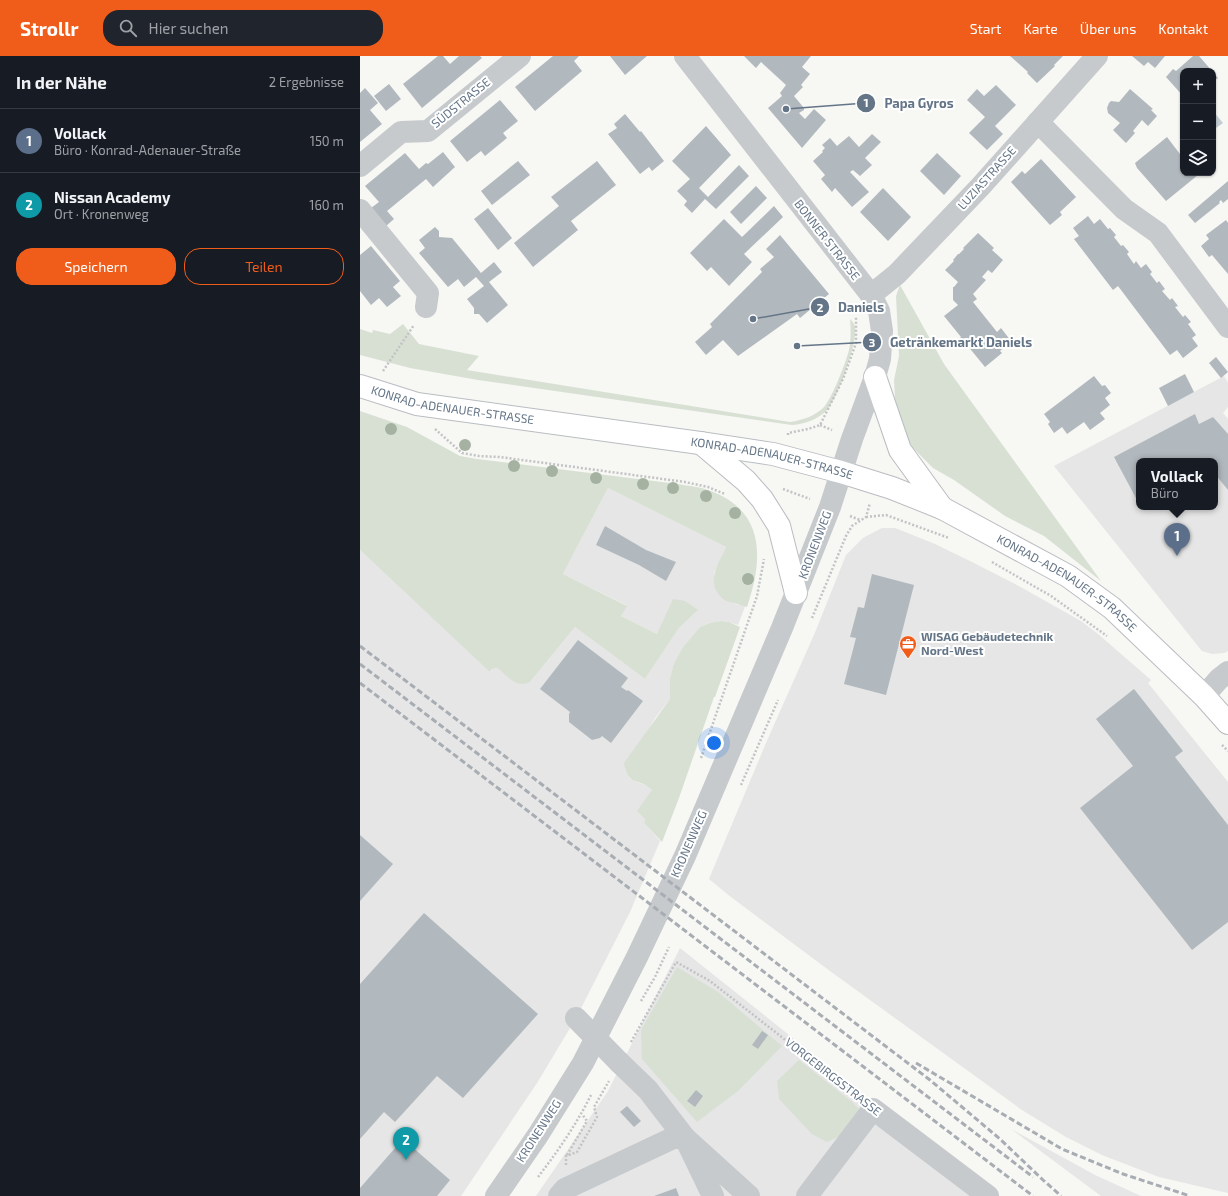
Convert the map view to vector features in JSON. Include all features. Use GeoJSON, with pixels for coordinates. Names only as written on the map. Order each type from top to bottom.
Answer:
{"type":"FeatureCollection","features":[{"type":"Feature","properties":{"kind":"main road"},"geometry":{"type":"LineString","coordinates":[[876,377],[885,410],[900,450],[942,508]]}},
{"type":"Feature","properties":{"kind":"main road","name":"KONRAD-ADENAUER-STRASSE"},"geometry":{"type":"LineString","coordinates":[[365,388],[417,404],[700,443],[784,457],[878,483],[942,508],[1068,576],[1112,608],[1204,696],[1223,732]]}},
{"type":"Feature","properties":{"kind":"main road"},"geometry":{"type":"LineString","coordinates":[[700,443],[746,481],[762,499],[779,526],[796,593]]}},
{"type":"Feature","properties":{"kind":"street","name":"SÜDSTRASSE"},"geometry":{"type":"LineString","coordinates":[[360,166],[401,132],[428,131],[520,56]]}},
{"type":"Feature","properties":{"kind":"street","name":"BONNER STRASSE"},"geometry":{"type":"LineString","coordinates":[[685,56],[871,295],[879,311],[882,331],[880,359],[876,377],[856,425],[841,472]]}},
{"type":"Feature","properties":{"kind":"street","name":"LUZIASTRASSE"},"geometry":{"type":"LineString","coordinates":[[871,295],[897,274],[980,187],[1097,56]]}},
{"type":"Feature","properties":{"kind":"street"},"geometry":{"type":"LineString","coordinates":[[1038,122],[1124,210],[1158,233],[1228,327]]}},
{"type":"Feature","properties":{"kind":"street"},"geometry":{"type":"LineString","coordinates":[[360,210],[428,292],[426,307]]}},
{"type":"Feature","properties":{"kind":"street","name":"KRONENWEG"},"geometry":{"type":"LineString","coordinates":[[496,1196],[538,1135],[583,1063],[637,957],[685,856],[782,628],[830,507],[841,472]]}},
{"type":"Feature","properties":{"kind":"street"},"geometry":{"type":"LineString","coordinates":[[1204,696],[1219,679],[1228,672]]}},
{"type":"Feature","properties":{"kind":"street"},"geometry":{"type":"LineString","coordinates":[[576,1018],[648,1090],[679,1138],[713,1196]]}},
{"type":"Feature","properties":{"kind":"street"},"geometry":{"type":"LineString","coordinates":[[807,1196],[873,1108]]}},
{"type":"Feature","properties":{"kind":"street","name":"VORGEBIRGSSTRASSE"},"geometry":{"type":"LineString","coordinates":[[873,1108],[988,1196]]}},
{"type":"Feature","properties":{"kind":"street"},"geometry":{"type":"LineString","coordinates":[[560,1196],[565,1189],[679,1138]]}},
{"type":"Feature","properties":{"kind":"street"},"geometry":{"type":"LineString","coordinates":[[679,1138],[749,1196]]}},
{"type":"Feature","properties":{"kind":"path"},"geometry":{"type":"LineString","coordinates":[[365,388],[426,307]]}},
{"type":"Feature","properties":{"kind":"path"},"geometry":{"type":"LineString","coordinates":[[784,457],[788,433],[808,429],[820,424],[843,379],[856,343],[856,315]]}},
{"type":"Feature","properties":{"kind":"path"},"geometry":{"type":"LineString","coordinates":[[417,404],[436,430],[462,453],[685,482],[708,487],[727,495]]}},
{"type":"Feature","properties":{"kind":"path"},"geometry":{"type":"LineString","coordinates":[[866,517],[878,483]]}},
{"type":"Feature","properties":{"kind":"path"},"geometry":{"type":"LineString","coordinates":[[762,499],[776,486],[860,520]]}},
{"type":"Feature","properties":{"kind":"path"},"geometry":{"type":"LineString","coordinates":[[810,623],[846,536],[852,526],[860,520],[866,517],[886,515],[954,540]]}},
{"type":"Feature","properties":{"kind":"path"},"geometry":{"type":"LineString","coordinates":[[699,764],[757,596],[762,569],[763,552]]}},
{"type":"Feature","properties":{"kind":"path"},"geometry":{"type":"LineString","coordinates":[[988,560],[1050,596],[1112,640]]}},
{"type":"Feature","properties":{"kind":"path"},"geometry":{"type":"LineString","coordinates":[[1223,732],[1228,751]]}},
{"type":"Feature","properties":{"kind":"path","name":"VORGEBIRGSSTRASSE"},"geometry":{"type":"LineString","coordinates":[[676,962],[710,981],[873,1108]]}},
{"type":"Feature","properties":{"kind":"path"},"geometry":{"type":"LineString","coordinates":[[566,1156],[587,1121],[582,1114]]}},
{"type":"Feature","properties":{"kind":"shaded area"},"geometry":{"type":"Polygon","coordinates":[[[1216,115],[1223,123],[1216,128],[1216,115]]]}},
{"type":"Feature","properties":{"kind":"shaded area"},"geometry":{"type":"Polygon","coordinates":[[[900,285],[944,364],[1101,581],[1044,536],[1005,516],[954,480],[933,468],[913,448],[901,428],[895,399],[894,380],[899,356],[896,296],[900,285]]]}},
{"type":"Feature","properties":{"kind":"shaded area"},"geometry":{"type":"Polygon","coordinates":[[[850,319],[854,323],[855,327],[853,344],[842,382],[832,403],[824,413],[816,418],[807,422],[792,425],[478,380],[410,368],[360,355],[360,329],[372,333],[373,330],[390,334],[403,324],[419,344],[479,356],[467,370],[790,422],[804,419],[813,415],[824,407],[831,396],[849,350],[851,334],[850,319]]]}},
{"type":"Feature","properties":{"kind":"shaded area"},"geometry":{"type":"Polygon","coordinates":[[[1224,376],[1228,383],[1228,407],[1223,413],[1228,419],[1228,651],[1224,653],[1212,654],[1202,651],[1054,466],[1224,376]]]}},
{"type":"Feature","properties":{"kind":"shaded area"},"geometry":{"type":"Polygon","coordinates":[[[360,411],[407,427],[460,456],[691,486],[703,488],[729,500],[742,511],[751,525],[756,539],[756,572],[747,607],[724,600],[718,594],[715,587],[714,574],[726,547],[608,488],[563,574],[627,606],[621,616],[657,634],[673,599],[685,601],[698,610],[679,628],[645,679],[575,627],[530,682],[520,684],[512,680],[497,668],[492,669],[490,672],[360,550],[360,411]]]}},
{"type":"Feature","properties":{"kind":"shaded area"},"geometry":{"type":"Polygon","coordinates":[[[608,488],[726,547],[714,573],[715,587],[735,604],[745,606],[743,612],[738,625],[721,621],[700,627],[683,647],[674,663],[670,678],[670,699],[655,718],[625,769],[629,778],[648,786],[652,790],[644,823],[660,841],[630,912],[576,1018],[537,1083],[461,1196],[360,1196],[360,550],[491,672],[492,669],[497,668],[515,682],[530,682],[575,627],[645,679],[679,628],[696,612],[657,634],[621,616],[626,605],[563,574],[608,488]]]}},
{"type":"Feature","properties":{"kind":"shaded area"},"geometry":{"type":"Polygon","coordinates":[[[882,528],[895,528],[935,544],[1015,584],[1081,621],[1151,680],[1148,683],[1228,782],[1228,1193],[1159,1177],[1102,1155],[1066,1137],[1022,1110],[830,971],[709,879],[766,743],[814,635],[846,555],[863,538],[882,528]]]}},
{"type":"Feature","properties":{"kind":"shaded area"},"geometry":{"type":"Polygon","coordinates":[[[721,621],[729,622],[740,627],[662,842],[644,823],[645,819],[637,811],[652,790],[647,786],[631,779],[628,776],[624,763],[670,699],[670,678],[674,663],[683,647],[700,627],[721,621]]]}},
{"type":"Feature","properties":{"kind":"shaded area"},"geometry":{"type":"Polygon","coordinates":[[[680,948],[991,1196],[536,1196],[608,1091],[680,948]]]}},
{"type":"Feature","properties":{"kind":"shaded area"},"geometry":{"type":"Polygon","coordinates":[[[677,967],[718,992],[782,1046],[738,1091],[697,1122],[642,1059],[641,1030],[677,967]]]}},
{"type":"Feature","properties":{"kind":"shaded area"},"geometry":{"type":"Polygon","coordinates":[[[799,1060],[852,1102],[861,1111],[842,1135],[827,1142],[812,1134],[779,1099],[777,1081],[799,1060]]]}},
{"type":"Feature","properties":{"kind":"shaded area"},"geometry":{"type":"Polygon","coordinates":[[[1011,1129],[1095,1175],[1141,1196],[1101,1196],[1011,1129]]]}},
{"type":"Feature","properties":{"kind":"building"},"geometry":{"type":"Polygon","coordinates":[[[438,56],[443,56],[450,64],[459,56],[480,56],[482,58],[422,108],[403,84],[438,56]]]}},
{"type":"Feature","properties":{"kind":"building"},"geometry":{"type":"Polygon","coordinates":[[[553,56],[579,56],[574,61],[582,71],[535,111],[515,87],[553,56]]]}},
{"type":"Feature","properties":{"kind":"building"},"geometry":{"type":"Polygon","coordinates":[[[610,56],[647,56],[625,75],[610,56]]]}},
{"type":"Feature","properties":{"kind":"building"},"geometry":{"type":"Polygon","coordinates":[[[744,56],[811,56],[802,67],[810,74],[801,85],[803,87],[794,96],[804,108],[804,110],[799,113],[805,119],[814,109],[826,120],[802,148],[768,108],[782,96],[780,93],[786,85],[761,62],[756,68],[744,56]]]}},
{"type":"Feature","properties":{"kind":"building"},"geometry":{"type":"Polygon","coordinates":[[[1010,56],[1063,56],[1037,83],[1027,73],[1028,72],[1010,56]]]}},
{"type":"Feature","properties":{"kind":"building"},"geometry":{"type":"Polygon","coordinates":[[[1132,56],[1165,56],[1155,68],[1148,62],[1144,66],[1132,56]]]}},
{"type":"Feature","properties":{"kind":"building"},"geometry":{"type":"Polygon","coordinates":[[[1193,56],[1199,56],[1209,68],[1180,68],[1180,93],[1166,77],[1173,69],[1176,71],[1193,56]]]}},
{"type":"Feature","properties":{"kind":"building"},"geometry":{"type":"Polygon","coordinates":[[[389,84],[401,99],[386,111],[374,96],[389,84]]]}},
{"type":"Feature","properties":{"kind":"building"},"geometry":{"type":"Polygon","coordinates":[[[996,85],[1016,105],[995,126],[1003,134],[987,150],[969,133],[985,117],[967,100],[977,89],[984,96],[996,85]]]}},
{"type":"Feature","properties":{"kind":"building"},"geometry":{"type":"Polygon","coordinates":[[[365,88],[378,103],[370,110],[382,124],[360,142],[360,93],[365,88]]]}},
{"type":"Feature","properties":{"kind":"building"},"geometry":{"type":"Polygon","coordinates":[[[1130,89],[1153,109],[1151,110],[1157,116],[1148,126],[1142,120],[1133,131],[1135,133],[1126,143],[1113,130],[1120,123],[1108,113],[1107,108],[1111,101],[1119,102],[1130,89]]]}},
{"type":"Feature","properties":{"kind":"building"},"geometry":{"type":"Polygon","coordinates":[[[500,100],[518,121],[503,133],[507,138],[485,156],[481,151],[467,162],[450,141],[500,100]]]}},
{"type":"Feature","properties":{"kind":"building"},"geometry":{"type":"Polygon","coordinates":[[[625,114],[640,132],[641,131],[664,161],[652,171],[649,167],[640,174],[608,134],[617,128],[614,124],[625,114]]]}},
{"type":"Feature","properties":{"kind":"building"},"geometry":{"type":"Polygon","coordinates":[[[706,126],[731,155],[699,188],[708,197],[739,165],[749,176],[716,209],[705,199],[692,213],[684,205],[687,201],[677,191],[690,179],[672,161],[706,126]]]}},
{"type":"Feature","properties":{"kind":"building"},"geometry":{"type":"Polygon","coordinates":[[[872,134],[881,142],[865,158],[872,165],[860,176],[853,170],[850,172],[869,192],[852,207],[835,188],[832,192],[821,179],[825,175],[813,161],[823,152],[822,151],[825,148],[822,145],[830,138],[837,146],[849,136],[859,147],[872,134]]]}},
{"type":"Feature","properties":{"kind":"building"},"geometry":{"type":"Polygon","coordinates":[[[1167,137],[1180,154],[1180,176],[1197,176],[1166,201],[1137,168],[1135,163],[1167,137]]]}},
{"type":"Feature","properties":{"kind":"building"},"geometry":{"type":"Polygon","coordinates":[[[443,152],[455,167],[433,187],[426,179],[387,211],[394,219],[386,226],[371,208],[379,202],[365,186],[405,153],[419,169],[443,152]]]}},
{"type":"Feature","properties":{"kind":"building"},"geometry":{"type":"Polygon","coordinates":[[[937,153],[961,176],[944,195],[920,171],[937,153]]]}},
{"type":"Feature","properties":{"kind":"building"},"geometry":{"type":"Polygon","coordinates":[[[1041,159],[1076,197],[1060,212],[1062,215],[1050,225],[1011,182],[1022,171],[1025,174],[1041,159]]]}},
{"type":"Feature","properties":{"kind":"building"},"geometry":{"type":"Polygon","coordinates":[[[518,161],[530,175],[492,205],[481,191],[518,161]]]}},
{"type":"Feature","properties":{"kind":"building"},"geometry":{"type":"Polygon","coordinates":[[[597,161],[616,185],[571,221],[578,230],[533,267],[514,243],[559,206],[551,197],[597,161]]]}},
{"type":"Feature","properties":{"kind":"building"},"geometry":{"type":"Polygon","coordinates":[[[1228,181],[1228,199],[1223,203],[1221,200],[1219,202],[1220,203],[1195,223],[1188,215],[1228,181]]]}},
{"type":"Feature","properties":{"kind":"building"},"geometry":{"type":"Polygon","coordinates":[[[756,186],[767,198],[741,224],[730,212],[756,186]]]}},
{"type":"Feature","properties":{"kind":"building"},"geometry":{"type":"Polygon","coordinates":[[[883,188],[911,217],[888,241],[860,212],[883,188]]]}},
{"type":"Feature","properties":{"kind":"building"},"geometry":{"type":"Polygon","coordinates":[[[774,206],[783,217],[744,254],[752,262],[729,286],[711,267],[707,271],[690,253],[724,219],[742,237],[774,206]]]}},
{"type":"Feature","properties":{"kind":"building"},"geometry":{"type":"Polygon","coordinates":[[[488,208],[512,238],[498,250],[474,219],[488,208]]]}},
{"type":"Feature","properties":{"kind":"building"},"geometry":{"type":"Polygon","coordinates":[[[1088,216],[1094,224],[1100,219],[1108,229],[1110,228],[1116,235],[1114,237],[1121,246],[1123,245],[1129,252],[1127,254],[1134,264],[1136,261],[1141,268],[1146,264],[1152,272],[1150,274],[1157,283],[1159,281],[1165,289],[1162,291],[1170,300],[1172,298],[1178,306],[1175,307],[1183,317],[1185,315],[1191,322],[1188,324],[1196,335],[1192,338],[1198,346],[1183,358],[1177,350],[1170,355],[1118,286],[1113,290],[1074,239],[1079,236],[1073,228],[1088,216]]]}},
{"type":"Feature","properties":{"kind":"building"},"geometry":{"type":"Polygon","coordinates":[[[1226,220],[1228,223],[1228,274],[1212,255],[1209,257],[1201,246],[1209,239],[1206,235],[1226,220]]]}},
{"type":"Feature","properties":{"kind":"building"},"geometry":{"type":"Polygon","coordinates":[[[435,227],[439,231],[439,237],[452,238],[481,273],[494,262],[502,272],[489,282],[508,305],[487,323],[479,314],[474,314],[474,308],[467,299],[484,286],[476,277],[464,287],[458,279],[448,287],[419,253],[425,248],[419,240],[435,227]]]}},
{"type":"Feature","properties":{"kind":"building"},"geometry":{"type":"Polygon","coordinates":[[[978,233],[994,248],[992,250],[1003,260],[992,273],[988,270],[982,277],[986,280],[973,294],[977,299],[973,302],[997,332],[1001,328],[1011,341],[1000,351],[1002,353],[985,367],[967,345],[964,348],[958,340],[961,337],[944,316],[958,305],[953,300],[953,287],[958,282],[945,270],[964,249],[963,248],[978,233]]]}},
{"type":"Feature","properties":{"kind":"building"},"geometry":{"type":"Polygon","coordinates":[[[780,235],[829,294],[800,318],[797,314],[738,356],[723,340],[706,355],[695,342],[712,327],[710,324],[762,272],[760,269],[774,257],[766,249],[780,235]]]}},
{"type":"Feature","properties":{"kind":"building"},"geometry":{"type":"Polygon","coordinates":[[[371,246],[400,281],[393,287],[401,296],[387,307],[379,298],[371,305],[360,291],[360,255],[371,246]]]}},
{"type":"Feature","properties":{"kind":"building"},"geometry":{"type":"Polygon","coordinates":[[[1216,357],[1228,372],[1221,378],[1209,363],[1216,357]]]}},
{"type":"Feature","properties":{"kind":"building"},"geometry":{"type":"Polygon","coordinates":[[[1185,374],[1194,392],[1168,406],[1159,388],[1185,374]]]}},
{"type":"Feature","properties":{"kind":"building"},"geometry":{"type":"Polygon","coordinates":[[[1094,376],[1102,386],[1105,385],[1111,393],[1105,398],[1110,405],[1100,413],[1105,419],[1090,430],[1084,422],[1067,434],[1062,427],[1054,433],[1048,424],[1050,422],[1044,414],[1094,376]]]}},
{"type":"Feature","properties":{"kind":"building"},"geometry":{"type":"Polygon","coordinates":[[[1195,414],[1199,424],[1213,417],[1228,434],[1228,490],[1218,478],[1218,458],[1136,458],[1136,498],[1114,457],[1195,414]]]}},
{"type":"Feature","properties":{"kind":"building"},"geometry":{"type":"Polygon","coordinates":[[[605,526],[646,550],[676,562],[666,581],[639,565],[596,545],[605,526]]]}},
{"type":"Feature","properties":{"kind":"building"},"geometry":{"type":"Polygon","coordinates":[[[872,574],[914,585],[886,695],[844,684],[856,638],[850,637],[858,607],[864,608],[872,574]]]}},
{"type":"Feature","properties":{"kind":"building"},"geometry":{"type":"Polygon","coordinates":[[[578,640],[628,678],[621,687],[627,691],[628,690],[643,701],[611,743],[602,736],[592,740],[569,722],[570,712],[540,689],[578,640]]]}},
{"type":"Feature","properties":{"kind":"building"},"geometry":{"type":"Polygon","coordinates":[[[1134,689],[1183,751],[1175,757],[1228,825],[1228,922],[1192,950],[1080,808],[1133,766],[1096,719],[1134,689]]]}},
{"type":"Feature","properties":{"kind":"building"},"geometry":{"type":"Polygon","coordinates":[[[360,835],[393,864],[360,901],[360,835]]]}},
{"type":"Feature","properties":{"kind":"building"},"geometry":{"type":"Polygon","coordinates":[[[424,913],[538,1014],[463,1098],[437,1076],[395,1122],[384,1112],[360,1139],[360,984],[424,913]]]}},
{"type":"Feature","properties":{"kind":"building"},"geometry":{"type":"Polygon","coordinates":[[[762,1031],[768,1035],[758,1049],[752,1045],[762,1031]]]}},
{"type":"Feature","properties":{"kind":"building"},"geometry":{"type":"Polygon","coordinates":[[[696,1090],[703,1096],[695,1107],[687,1101],[696,1090]]]}},
{"type":"Feature","properties":{"kind":"building"},"geometry":{"type":"Polygon","coordinates":[[[627,1106],[641,1121],[634,1127],[620,1112],[627,1106]]]}},
{"type":"Feature","properties":{"kind":"building"},"geometry":{"type":"Polygon","coordinates":[[[403,1139],[450,1180],[437,1196],[360,1196],[360,1188],[403,1139]]]}},
{"type":"Feature","properties":{"kind":"building"},"geometry":{"type":"Polygon","coordinates":[[[676,1188],[679,1196],[654,1196],[676,1188]]]}},
{"type":"Feature","properties":{"kind":"railway"},"geometry":{"type":"LineString","coordinates":[[360,646],[930,1080],[1000,1139],[1061,1196]]}},
{"type":"Feature","properties":{"kind":"railway"},"geometry":{"type":"LineString","coordinates":[[360,664],[1033,1177]]}},
{"type":"Feature","properties":{"kind":"railway"},"geometry":{"type":"LineString","coordinates":[[360,683],[1033,1196]]}},
{"type":"Feature","properties":{"kind":"railway"},"geometry":{"type":"LineString","coordinates":[[916,1063],[1062,1149],[1123,1174],[1190,1196]]}},
{"type":"Feature","properties":{"kind":"place","name":"Papa Gyros"},"geometry":{"type":"Point","coordinates":[786,109]}},
{"type":"Feature","properties":{"kind":"place","name":"Daniels"},"geometry":{"type":"Point","coordinates":[753,319]}},
{"type":"Feature","properties":{"kind":"place","name":"Getränkemarkt Daniels"},"geometry":{"type":"Point","coordinates":[797,346]}},
{"type":"Feature","properties":{"kind":"place","name":"Vollack"},"geometry":{"type":"Point","coordinates":[1177,556]}},
{"type":"Feature","properties":{"kind":"place","name":"WISAG Gebäudetechnik Nord-West"},"geometry":{"type":"Point","coordinates":[908,659]}},
{"type":"Feature","properties":{"kind":"place","name":"Nissan Academy"},"geometry":{"type":"Point","coordinates":[406,1160]}}]}
